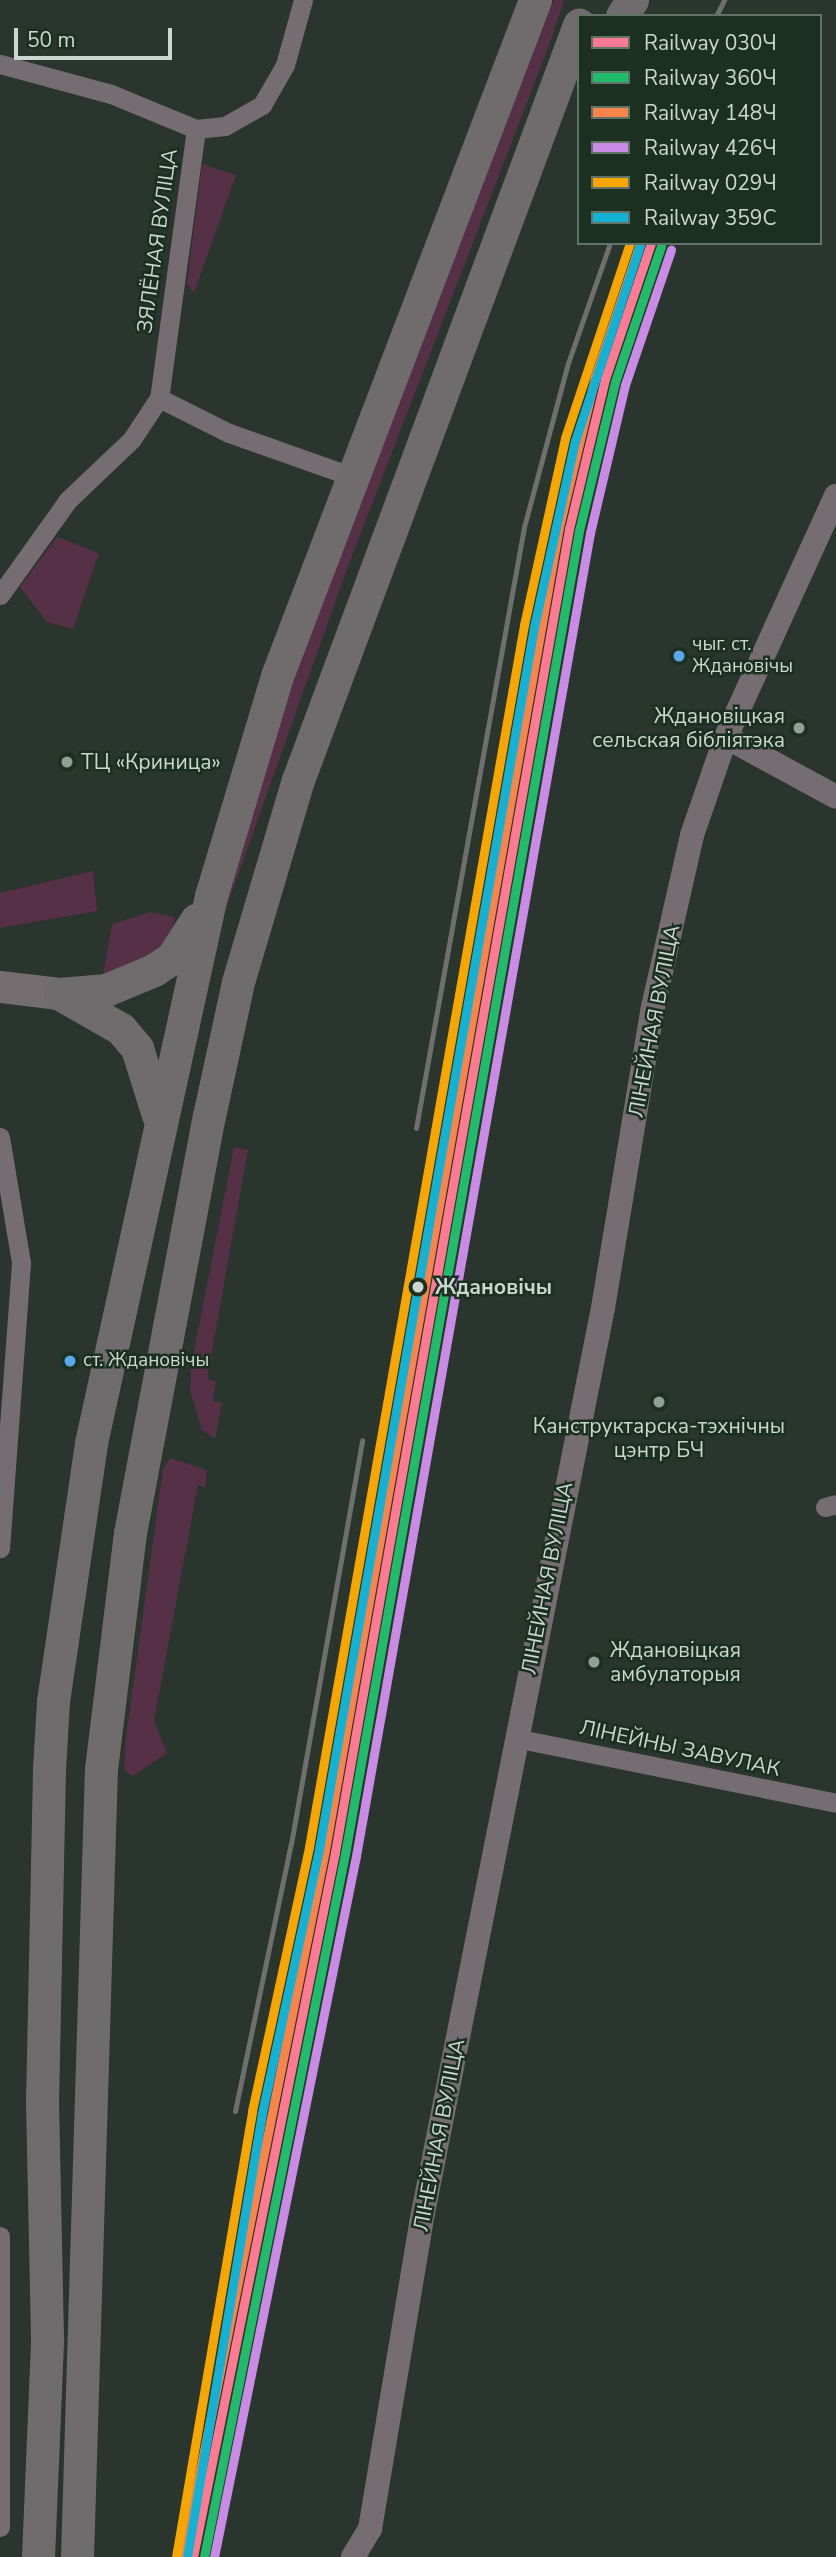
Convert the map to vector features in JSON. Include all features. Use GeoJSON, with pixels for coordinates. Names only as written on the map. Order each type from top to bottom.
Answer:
{"type":"FeatureCollection","features":[{"type":"Feature","properties":{"kind":"highway"},"geometry":{"type":"LineString","coordinates":[[38,2557],[47,2338],[42,2104],[53,1701],[91,1443],[158,1117],[211,896],[277,676],[535,0]]}},
{"type":"Feature","properties":{"kind":"highway"},"geometry":{"type":"LineString","coordinates":[[77,2557],[102,1769],[130,1533],[157,1381],[232,1009],[276,845],[353,620],[524,176],[577,30]]}},
{"type":"Feature","properties":{"kind":"highway"},"geometry":{"type":"LineString","coordinates":[[524,176],[577,90]]}},
{"type":"Feature","properties":{"kind":"highway"},"geometry":{"type":"LineString","coordinates":[[60,994],[106,990],[154,970],[172,958],[211,896]]}},
{"type":"Feature","properties":{"kind":"highway"},"geometry":{"type":"LineString","coordinates":[[60,994],[121,1029],[137,1048],[158,1117]]}},
{"type":"Feature","properties":{"kind":"main road"},"geometry":{"type":"LineString","coordinates":[[0,987],[60,994]]}},
{"type":"Feature","properties":{"kind":"street"},"geometry":{"type":"LineString","coordinates":[[196,129],[225,126],[262,106],[285,65],[303,0]]}},
{"type":"Feature","properties":{"kind":"street","name":"ЗЯЛЁНАЯ ВУЛІЦА"},"geometry":{"type":"LineString","coordinates":[[0,64],[111,94],[196,129],[159,398]]}},
{"type":"Feature","properties":{"kind":"street"},"geometry":{"type":"LineString","coordinates":[[0,595],[68,500],[125,448],[159,398],[229,433],[353,477]]}},
{"type":"Feature","properties":{"kind":"street","name":"ЛІНЕЙНАЯ ВУЛІЦА"},"geometry":{"type":"LineString","coordinates":[[354,2557],[370,2529],[515,1738],[603,1308],[657,987],[692,835],[726,737],[836,496]]}},
{"type":"Feature","properties":{"kind":"street"},"geometry":{"type":"LineString","coordinates":[[726,737],[836,797]]}},
{"type":"Feature","properties":{"kind":"street"},"geometry":{"type":"LineString","coordinates":[[0,1137],[21,1263],[0,1548]]}},
{"type":"Feature","properties":{"kind":"street","name":"ЛІНЕЙНЫ ЗАВУЛАК"},"geometry":{"type":"LineString","coordinates":[[515,1738],[836,1803]]}},
{"type":"Feature","properties":{"kind":"street"},"geometry":{"type":"LineString","coordinates":[[0,2236],[0,2527]]}},
{"type":"Feature","properties":{"kind":"shaded area"},"geometry":{"type":"Polygon","coordinates":[[[554,0],[564,0],[547,51],[347,569],[221,923],[208,933],[334,562],[554,0]]]}},
{"type":"Feature","properties":{"kind":"shaded area"},"geometry":{"type":"Polygon","coordinates":[[[202,164],[236,175],[194,293],[187,284],[202,164]]]}},
{"type":"Feature","properties":{"kind":"shaded area"},"geometry":{"type":"Polygon","coordinates":[[[57,537],[99,553],[73,629],[47,622],[20,587],[57,537]]]}},
{"type":"Feature","properties":{"kind":"shaded area"},"geometry":{"type":"Polygon","coordinates":[[[93,871],[97,911],[0,928],[0,893],[93,871]]]}},
{"type":"Feature","properties":{"kind":"shaded area"},"geometry":{"type":"Polygon","coordinates":[[[150,912],[175,917],[169,940],[155,958],[102,980],[112,924],[150,912]]]}},
{"type":"Feature","properties":{"kind":"shaded area"},"geometry":{"type":"Polygon","coordinates":[[[234,1147],[248,1150],[207,1379],[216,1382],[213,1401],[222,1403],[215,1439],[202,1430],[190,1391],[191,1366],[234,1147]]]}},
{"type":"Feature","properties":{"kind":"shaded area"},"geometry":{"type":"Polygon","coordinates":[[[170,1458],[207,1470],[205,1488],[198,1485],[154,1721],[167,1753],[133,1776],[124,1770],[126,1737],[163,1469],[170,1458]]]}},
{"type":"Feature","properties":{"kind":"railway"},"geometry":{"type":"LineString","coordinates":[[717,14],[724,0]]}},
{"type":"Feature","properties":{"kind":"railway"},"geometry":{"type":"LineString","coordinates":[[416,1128],[524,527],[568,363],[609,245]]}},
{"type":"Feature","properties":{"kind":"railway"},"geometry":{"type":"LineString","coordinates":[[235,2111],[291,1844],[362,1440]]}},
{"type":"Feature","properties":{"kind":"rail line","name":"029Ч"},"geometry":{"type":"LineString","coordinates":[[176,2557],[252,2111],[309,1847],[524,625],[565,438],[629,245]]}},
{"type":"Feature","properties":{"kind":"rail line","name":"148Ч"},"geometry":{"type":"LineString","coordinates":[[183,2555],[325,1850],[559,527],[595,377],[639,245]]}},
{"type":"Feature","properties":{"kind":"rail line","name":"030Ч"},"geometry":{"type":"LineString","coordinates":[[193,2557],[335,1852],[569,529],[605,379],[650,245]]}},
{"type":"Feature","properties":{"kind":"rail line","name":"359С"},"geometry":{"type":"LineString","coordinates":[[187,2557],[262,2113],[319,1849],[534,627],[575,441],[640,246]]}},
{"type":"Feature","properties":{"kind":"rail line","name":"360Ч"},"geometry":{"type":"LineString","coordinates":[[204,2557],[345,1854],[579,531],[615,382],[661,246]]}},
{"type":"Feature","properties":{"kind":"rail line","name":"426Ч"},"geometry":{"type":"LineString","coordinates":[[214,2557],[356,1856],[590,533],[625,385],[671,250]]}},
{"type":"Feature","properties":{"kind":"place","name":"чыг. ст. Ждановічы"},"geometry":{"type":"Point","coordinates":[679,656]}},
{"type":"Feature","properties":{"kind":"place","name":"Ждановіцкая сельская бібліятэка"},"geometry":{"type":"Point","coordinates":[799,728]}},
{"type":"Feature","properties":{"kind":"place","name":"ТЦ «Криница»"},"geometry":{"type":"Point","coordinates":[67,762]}},
{"type":"Feature","properties":{"kind":"place","name":"Ждановічы"},"geometry":{"type":"Point","coordinates":[418,1287]}},
{"type":"Feature","properties":{"kind":"place","name":"ст. Ждановічы"},"geometry":{"type":"Point","coordinates":[70,1361]}},
{"type":"Feature","properties":{"kind":"place","name":"Канструктарска-тэхнічны цэнтр БЧ"},"geometry":{"type":"Point","coordinates":[659,1402]}},
{"type":"Feature","properties":{"kind":"place","name":"Ждановіцкая амбулаторыя"},"geometry":{"type":"Point","coordinates":[594,1662]}}]}
